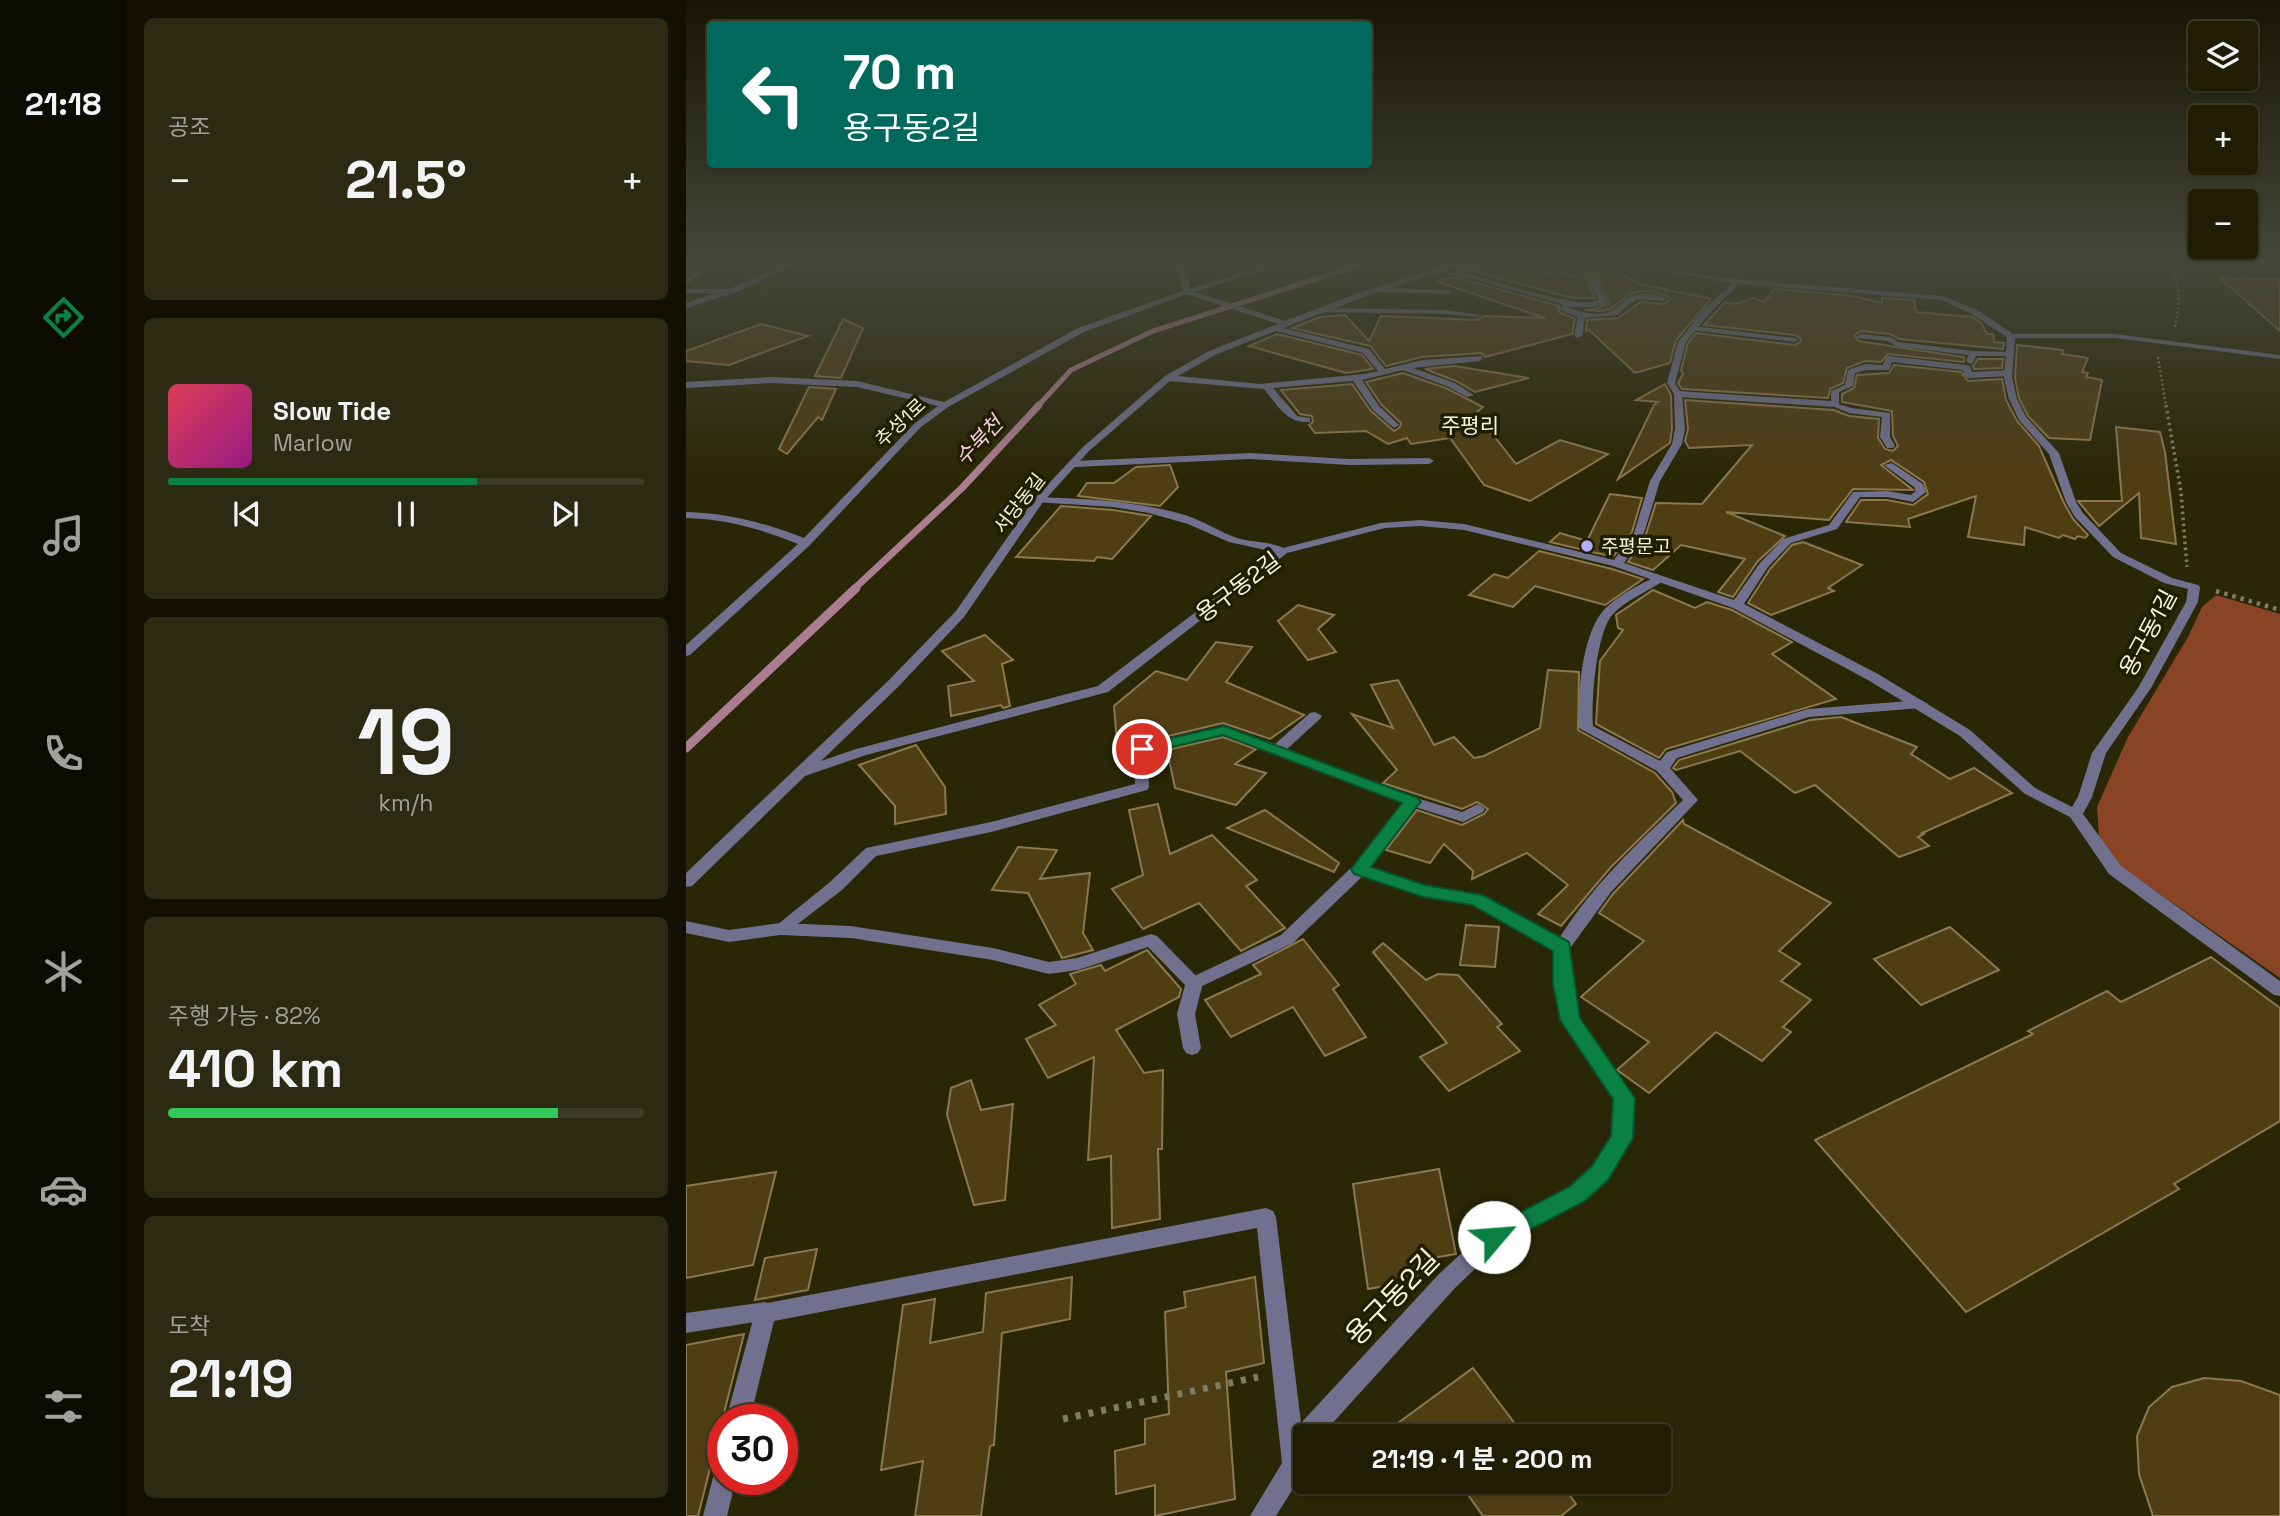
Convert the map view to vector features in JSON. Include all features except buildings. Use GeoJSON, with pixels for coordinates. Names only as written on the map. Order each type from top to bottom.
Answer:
{"type":"FeatureCollection","features":[{"type":"Feature","properties":{"kind":"street","name":"추성1로"},"geometry":{"type":"LineString","coordinates":[[686,652],[806,543],[918,425],[944,405],[1072,335]]}},
{"type":"Feature","properties":{"kind":"street","name":"서당동길"},"geometry":{"type":"LineString","coordinates":[[686,882],[893,684],[960,614],[1040,500],[1086,449],[1168,378],[1212,353],[1258,335]]}},
{"type":"Feature","properties":{"kind":"street"},"geometry":{"type":"LineString","coordinates":[[1310,335],[1366,351],[1384,373]]}},
{"type":"Feature","properties":{"kind":"street"},"geometry":{"type":"LineString","coordinates":[[1617,564],[1639,533],[1655,481],[1677,443],[1680,429],[1678,394],[1671,383],[1682,342],[1688,335]]}},
{"type":"Feature","properties":{"kind":"street"},"geometry":{"type":"LineString","coordinates":[[1750,335],[1795,340]]}},
{"type":"Feature","properties":{"kind":"street"},"geometry":{"type":"LineString","coordinates":[[2011,336],[2086,335],[2165,341],[2280,357]]}},
{"type":"Feature","properties":{"kind":"street"},"geometry":{"type":"LineString","coordinates":[[1861,336],[1890,339],[1896,344],[1973,353],[2008,354]]}},
{"type":"Feature","properties":{"kind":"street","name":"용구동1길"},"geometry":{"type":"LineString","coordinates":[[2011,336],[2008,378],[2013,399],[2022,418],[2054,453],[2071,502],[2079,515],[2117,555],[2168,580],[2194,587],[2192,601],[2144,688],[2099,753],[2085,797],[2075,814]]}},
{"type":"Feature","properties":{"kind":"street"},"geometry":{"type":"LineString","coordinates":[[1973,353],[1967,368],[1968,375],[2009,373]]}},
{"type":"Feature","properties":{"kind":"street"},"geometry":{"type":"LineString","coordinates":[[1168,378],[1266,386],[1356,378],[1422,363],[1479,358]]}},
{"type":"Feature","properties":{"kind":"street"},"geometry":{"type":"LineString","coordinates":[[1835,404],[1835,391],[1849,386],[1851,372],[1865,367],[1886,368],[1889,359],[1967,368]]}},
{"type":"Feature","properties":{"kind":"street"},"geometry":{"type":"LineString","coordinates":[[1404,368],[1452,385],[1469,395]]}},
{"type":"Feature","properties":{"kind":"street"},"geometry":{"type":"LineString","coordinates":[[1356,378],[1376,408],[1394,425]]}},
{"type":"Feature","properties":{"kind":"street"},"geometry":{"type":"LineString","coordinates":[[686,385],[771,380],[858,384],[944,405]]}},
{"type":"Feature","properties":{"kind":"street"},"geometry":{"type":"LineString","coordinates":[[1266,386],[1294,418],[1307,420]]}},
{"type":"Feature","properties":{"kind":"street"},"geometry":{"type":"LineString","coordinates":[[1678,394],[1835,404],[1849,410],[1886,415],[1885,437],[1890,446]]}},
{"type":"Feature","properties":{"kind":"street"},"geometry":{"type":"LineString","coordinates":[[1075,464],[1250,456],[1349,462],[1430,461]]}},
{"type":"Feature","properties":{"kind":"street"},"geometry":{"type":"LineString","coordinates":[[1737,605],[1764,565],[1787,541],[1833,527],[1857,494],[1887,494],[1913,499],[1921,492],[1919,486],[1889,465]]}},
{"type":"Feature","properties":{"kind":"street"},"geometry":{"type":"LineString","coordinates":[[1040,500],[1105,503],[1149,510],[1185,519],[1239,542],[1283,551]]}},
{"type":"Feature","properties":{"kind":"street"},"geometry":{"type":"LineString","coordinates":[[686,515],[721,515],[754,522],[806,543]]}},
{"type":"Feature","properties":{"kind":"street","name":"용구동2길"},"geometry":{"type":"LineString","coordinates":[[800,773],[861,752],[1103,689],[1283,551],[1385,525],[1420,523],[1464,527],[1617,564],[1737,605],[1921,704],[1965,733],[2030,791],[2075,814]]}},
{"type":"Feature","properties":{"kind":"street"},"geometry":{"type":"LineString","coordinates":[[1360,869],[1423,891],[1476,899],[1562,947],[1574,927],[1625,866],[1691,800],[1662,768],[1586,728],[1583,714],[1587,674],[1606,614],[1659,579]]}},
{"type":"Feature","properties":{"kind":"street"},"geometry":{"type":"LineString","coordinates":[[1662,768],[1672,755],[1808,713],[1921,704]]}},
{"type":"Feature","properties":{"kind":"street"},"geometry":{"type":"LineString","coordinates":[[1277,750],[1315,716]]}},
{"type":"Feature","properties":{"kind":"street"},"geometry":{"type":"LineString","coordinates":[[780,929],[835,886],[871,852],[992,827],[1142,788],[1142,749],[1224,730],[1412,802],[1464,817],[1478,809]]}},
{"type":"Feature","properties":{"kind":"street"},"geometry":{"type":"LineString","coordinates":[[1194,983],[1287,939],[1360,869],[1412,802]]}},
{"type":"Feature","properties":{"kind":"street"},"geometry":{"type":"LineString","coordinates":[[2075,814],[2115,870],[2280,990]]}},
{"type":"Feature","properties":{"kind":"street"},"geometry":{"type":"LineString","coordinates":[[686,927],[729,936],[780,929],[851,932],[993,954],[1049,968],[1078,964],[1151,940],[1194,983]]}},
{"type":"Feature","properties":{"kind":"street","name":"용구동2길"},"geometry":{"type":"LineString","coordinates":[[1315,1424],[1447,1281],[1494,1237],[1577,1194],[1600,1173],[1622,1138],[1624,1098],[1570,1020],[1563,984],[1562,947]]}},
{"type":"Feature","properties":{"kind":"street"},"geometry":{"type":"LineString","coordinates":[[1192,1048],[1186,1014],[1194,983]]}},
{"type":"Feature","properties":{"kind":"street"},"geometry":{"type":"LineString","coordinates":[[686,1323],[765,1311],[1266,1217],[1293,1457]]}},
{"type":"Feature","properties":{"kind":"street"},"geometry":{"type":"LineString","coordinates":[[742,1404],[765,1311]]}},
{"type":"Feature","properties":{"kind":"street","name":"용구동2길"},"geometry":{"type":"LineString","coordinates":[[1262,1516],[1293,1468]]}},
{"type":"Feature","properties":{"kind":"street"},"geometry":{"type":"LineString","coordinates":[[715,1516],[720,1495]]}},
{"type":"Feature","properties":{"kind":"path"},"geometry":{"type":"LineString","coordinates":[[2172,335],[2171,340],[2161,342],[2157,353],[2180,492],[2188,571],[2194,587],[2226,593],[2280,610]]}},
{"type":"Feature","properties":{"kind":"path"},"geometry":{"type":"LineString","coordinates":[[1063,1419],[1283,1371]]}},
{"type":"Feature","properties":{"kind":"shaded area"},"geometry":{"type":"Polygon","coordinates":[[[2216,595],[2280,614],[2280,978],[2100,852],[2097,807],[2128,737],[2188,637],[2202,607],[2216,595]]]}},
{"type":"Feature","properties":{"kind":"waterway","name":"수북천"},"geometry":{"type":"LineString","coordinates":[[1037,407],[1071,370],[1145,335]]}},
{"type":"Feature","properties":{"kind":"waterway","name":"수북천"},"geometry":{"type":"LineString","coordinates":[[854,589],[962,488],[1039,405]]}},
{"type":"Feature","properties":{"kind":"waterway","name":"수북천"},"geometry":{"type":"LineString","coordinates":[[686,748],[856,588]]}},
{"type":"Feature","properties":{"kind":"place","name":"주평문고"},"geometry":{"type":"Point","coordinates":[1587,546]}},
{"type":"Feature","properties":{"kind":"district","name":"주평리"},"geometry":{"type":"Point","coordinates":[1470,426]}},
{"type":"Feature","properties":{"kind":"route"},"geometry":{"type":"LineString","coordinates":[[1142,749],[1224,730],[1412,802],[1360,869],[1423,891],[1476,899],[1562,947],[1563,984],[1570,1020],[1624,1098],[1622,1138],[1600,1173],[1577,1194],[1494,1237]]}}]}
